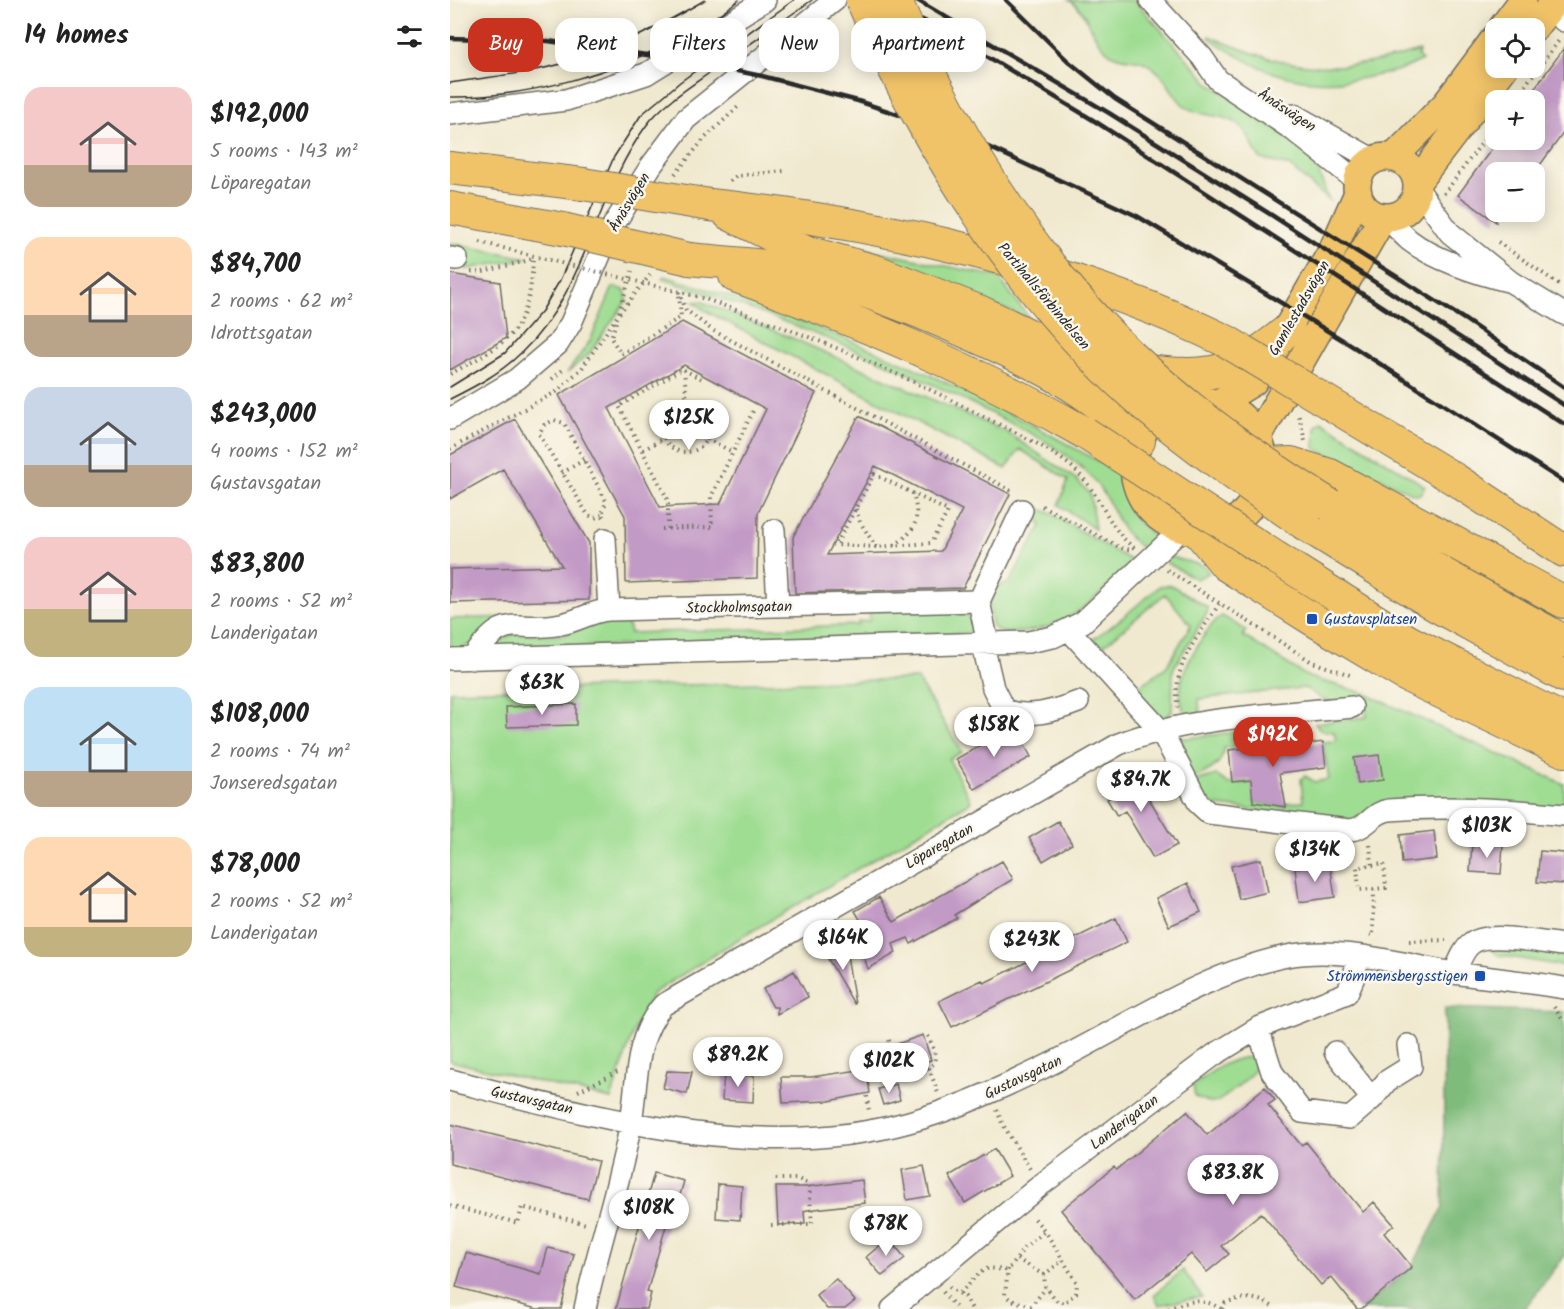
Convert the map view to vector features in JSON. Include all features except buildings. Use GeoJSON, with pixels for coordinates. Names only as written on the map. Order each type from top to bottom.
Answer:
{"type":"FeatureCollection","features":[{"type":"Feature","properties":{"kind":"highway","name":"Partihallsförbindelsen"},"geometry":{"type":"LineString","coordinates":[[862,0],[914,106],[1001,246],[1052,310],[1097,360],[1148,408],[1225,469],[1306,525],[1436,605],[1564,676]]}},
{"type":"Feature","properties":{"kind":"highway","name":"Partihallsförbindelsen"},"geometry":{"type":"LineString","coordinates":[[895,0],[914,43],[999,195],[1074,295],[1163,384],[1251,452],[1329,505],[1446,575],[1564,641]]}},
{"type":"Feature","properties":{"kind":"highway"},"geometry":{"type":"LineString","coordinates":[[450,168],[583,184],[710,205],[773,211],[838,222],[973,251],[1120,296],[1170,314],[1226,341],[1312,402],[1456,480],[1564,551]]}},
{"type":"Feature","properties":{"kind":"highway"},"geometry":{"type":"LineString","coordinates":[[710,205],[802,251],[876,271],[981,312],[1080,362],[1135,384],[1204,403]]}},
{"type":"Feature","properties":{"kind":"highway"},"geometry":{"type":"LineString","coordinates":[[450,208],[563,229],[689,259],[830,310],[950,362],[1018,394],[1085,433],[1408,641],[1564,720]]}},
{"type":"Feature","properties":{"kind":"highway"},"geometry":{"type":"LineString","coordinates":[[689,259],[806,273],[900,303],[1004,349],[1062,379],[1108,410],[1139,441]]}},
{"type":"Feature","properties":{"kind":"highway"},"geometry":{"type":"LineString","coordinates":[[1080,362],[1162,373],[1212,374],[1252,356],[1289,329]]}},
{"type":"Feature","properties":{"kind":"highway"},"geometry":{"type":"LineString","coordinates":[[1260,451],[1330,475],[1564,602]]}},
{"type":"Feature","properties":{"kind":"highway"},"geometry":{"type":"LineString","coordinates":[[1190,530],[1226,566],[1407,676],[1564,751]]}},
{"type":"Feature","properties":{"kind":"main road","name":"Gamlestadsvägen"},"geometry":{"type":"LineString","coordinates":[[1385,217],[1260,451],[1257,494],[1246,510],[1230,523],[1215,529],[1190,530],[1160,519],[1142,499],[1136,483],[1134,464],[1139,441],[1156,417],[1169,408],[1204,403],[1253,382],[1289,329],[1342,232],[1364,169],[1383,159],[1446,104],[1485,52]]}},
{"type":"Feature","properties":{"kind":"main road"},"geometry":{"type":"LineString","coordinates":[[1358,188],[1367,209],[1385,217],[1400,215],[1408,209],[1415,198],[1417,185],[1497,78]]}},
{"type":"Feature","properties":{"kind":"main road"},"geometry":{"type":"LineString","coordinates":[[1383,159],[1408,166],[1417,185]]}},
{"type":"Feature","properties":{"kind":"main road"},"geometry":{"type":"LineString","coordinates":[[1204,403],[1241,417],[1260,451]]}},
{"type":"Feature","properties":{"kind":"street"},"geometry":{"type":"LineString","coordinates":[[450,114],[566,100],[646,74],[765,0]]}},
{"type":"Feature","properties":{"kind":"street","name":"Ånäsvägen"},"geometry":{"type":"LineString","coordinates":[[450,418],[517,379],[558,344],[571,323],[611,229],[651,166],[686,119],[835,0]]}},
{"type":"Feature","properties":{"kind":"street","name":"Ånäsvägen"},"geometry":{"type":"LineString","coordinates":[[1150,0],[1202,57],[1218,80],[1293,130],[1358,188]]}},
{"type":"Feature","properties":{"kind":"street","name":"Ånäsvägen"},"geometry":{"type":"LineString","coordinates":[[1202,57],[1224,66],[1324,134],[1383,159]]}},
{"type":"Feature","properties":{"kind":"street"},"geometry":{"type":"LineString","coordinates":[[1417,185],[1450,233],[1486,259],[1511,282],[1564,314]]}},
{"type":"Feature","properties":{"kind":"street"},"geometry":{"type":"LineString","coordinates":[[1385,217],[1411,241],[1430,252],[1482,274],[1511,282]]}},
{"type":"Feature","properties":{"kind":"street"},"geometry":{"type":"LineString","coordinates":[[1025,502],[979,601],[993,688],[1005,710],[1014,714],[1054,711],[1078,702]]}},
{"type":"Feature","properties":{"kind":"street"},"geometry":{"type":"LineString","coordinates":[[774,530],[778,606]]}},
{"type":"Feature","properties":{"kind":"street"},"geometry":{"type":"LineString","coordinates":[[450,659],[1028,642],[1069,630],[1190,530]]}},
{"type":"Feature","properties":{"kind":"street"},"geometry":{"type":"LineString","coordinates":[[605,539],[609,610]]}},
{"type":"Feature","properties":{"kind":"street","name":"Stockholmsgatan"},"geometry":{"type":"LineString","coordinates":[[472,659],[483,643],[507,625],[557,625],[580,620],[593,611],[979,601]]}},
{"type":"Feature","properties":{"kind":"street"},"geometry":{"type":"LineString","coordinates":[[1069,630],[1171,729],[1199,804],[1209,813],[1349,830],[1361,829],[1386,810],[1500,808],[1564,815]]}},
{"type":"Feature","properties":{"kind":"street","name":"Löparegatan"},"geometry":{"type":"LineString","coordinates":[[585,1309],[631,1122],[637,1062],[652,1018],[674,997],[1119,744],[1171,729],[1352,707]]}},
{"type":"Feature","properties":{"kind":"street"},"geometry":{"type":"LineString","coordinates":[[1454,973],[1470,944],[1478,940],[1492,937],[1564,945]]}},
{"type":"Feature","properties":{"kind":"street","name":"Gustavsgatan"},"geometry":{"type":"LineString","coordinates":[[450,1080],[548,1105],[631,1122],[706,1133],[777,1137],[833,1135],[908,1122],[991,1093],[1197,988],[1257,965],[1311,953],[1332,952],[1557,994]]}},
{"type":"Feature","properties":{"kind":"street","name":"Landerigatan"},"geometry":{"type":"LineString","coordinates":[[892,1309],[1042,1184],[1214,1055],[1258,1028],[1347,993],[1352,985],[1358,957]]}},
{"type":"Feature","properties":{"kind":"street"},"geometry":{"type":"LineString","coordinates":[[1258,1028],[1272,1072],[1302,1112],[1350,1118],[1372,1099],[1387,1081],[1411,1066],[1408,1045]]}},
{"type":"Feature","properties":{"kind":"street"},"geometry":{"type":"LineString","coordinates":[[1335,1052],[1372,1099]]}},
{"type":"Feature","properties":{"kind":"path"},"geometry":{"type":"LineString","coordinates":[[1518,90],[1548,15]]}},
{"type":"Feature","properties":{"kind":"path"},"geometry":{"type":"LineString","coordinates":[[675,174],[705,138],[747,99]]}},
{"type":"Feature","properties":{"kind":"path"},"geometry":{"type":"LineString","coordinates":[[1447,190],[1448,197]]}},
{"type":"Feature","properties":{"kind":"path"},"geometry":{"type":"LineString","coordinates":[[1489,236],[1564,288]]}},
{"type":"Feature","properties":{"kind":"path"},"geometry":{"type":"LineString","coordinates":[[473,241],[534,258],[678,291],[777,325],[887,369],[949,397],[1048,450],[1082,477],[1096,493],[1116,532],[1139,552],[1121,548],[1025,502],[712,330],[686,310],[678,291]]}},
{"type":"Feature","properties":{"kind":"path"},"geometry":{"type":"LineString","coordinates":[[453,259],[460,267],[473,273],[534,258]]}},
{"type":"Feature","properties":{"kind":"path"},"geometry":{"type":"LineString","coordinates":[[450,374],[500,346],[516,330],[526,312],[534,258]]}},
{"type":"Feature","properties":{"kind":"path"},"geometry":{"type":"LineString","coordinates":[[450,449],[556,392],[582,368],[618,315],[611,338],[621,354],[681,317],[678,291]]}},
{"type":"Feature","properties":{"kind":"path"},"geometry":{"type":"LineString","coordinates":[[684,370],[702,379]]}},
{"type":"Feature","properties":{"kind":"path"},"geometry":{"type":"LineString","coordinates":[[684,370],[687,403]]}},
{"type":"Feature","properties":{"kind":"path"},"geometry":{"type":"LineString","coordinates":[[668,529],[668,500],[619,406],[684,370]]}},
{"type":"Feature","properties":{"kind":"path"},"geometry":{"type":"LineString","coordinates":[[1297,464],[1306,445],[1299,416],[1312,402]]}},
{"type":"Feature","properties":{"kind":"path"},"geometry":{"type":"LineString","coordinates":[[687,403],[703,412],[710,430],[707,439],[698,447],[685,451],[675,450],[664,438],[662,428],[669,411],[687,403]]}},
{"type":"Feature","properties":{"kind":"path"},"geometry":{"type":"LineString","coordinates":[[662,529],[712,527],[711,497],[753,411]]}},
{"type":"Feature","properties":{"kind":"path"},"geometry":{"type":"LineString","coordinates":[[603,515],[595,518],[588,515],[539,434],[544,425],[554,420],[564,423],[606,501],[603,515],[613,532],[605,539]]}},
{"type":"Feature","properties":{"kind":"path"},"geometry":{"type":"LineString","coordinates":[[643,450],[664,438]]}},
{"type":"Feature","properties":{"kind":"path"},"geometry":{"type":"LineString","coordinates":[[707,439],[733,452]]}},
{"type":"Feature","properties":{"kind":"path"},"geometry":{"type":"LineString","coordinates":[[562,473],[584,460]]}},
{"type":"Feature","properties":{"kind":"path"},"geometry":{"type":"LineString","coordinates":[[874,474],[913,494],[948,511],[931,543],[877,547],[836,545],[874,474]]}},
{"type":"Feature","properties":{"kind":"path"},"geometry":{"type":"LineString","coordinates":[[893,546],[908,537],[916,522],[919,513],[913,494]]}},
{"type":"Feature","properties":{"kind":"path"},"geometry":{"type":"LineString","coordinates":[[856,508],[860,522],[877,547]]}},
{"type":"Feature","properties":{"kind":"path"},"geometry":{"type":"LineString","coordinates":[[1162,567],[1206,593],[1226,566]]}},
{"type":"Feature","properties":{"kind":"path"},"geometry":{"type":"LineString","coordinates":[[1171,729],[1175,688],[1180,668],[1219,604]]}},
{"type":"Feature","properties":{"kind":"path"},"geometry":{"type":"LineString","coordinates":[[1384,864],[1386,888],[1374,889],[1359,890],[1357,867],[1384,864]]}},
{"type":"Feature","properties":{"kind":"path"},"geometry":{"type":"LineString","coordinates":[[1364,934],[1373,936],[1374,889]]}},
{"type":"Feature","properties":{"kind":"path"},"geometry":{"type":"LineString","coordinates":[[1557,994],[1564,1022]]}},
{"type":"Feature","properties":{"kind":"path"},"geometry":{"type":"LineString","coordinates":[[927,1034],[936,1056],[935,1063],[929,1068]]}},
{"type":"Feature","properties":{"kind":"path"},"geometry":{"type":"LineString","coordinates":[[889,1040],[900,1070],[920,1065],[929,1068]]}},
{"type":"Feature","properties":{"kind":"path"},"geometry":{"type":"LineString","coordinates":[[548,1105],[637,1062]]}},
{"type":"Feature","properties":{"kind":"path"},"geometry":{"type":"LineString","coordinates":[[929,1068],[938,1094]]}},
{"type":"Feature","properties":{"kind":"path"},"geometry":{"type":"LineString","coordinates":[[867,1096],[870,1112]]}},
{"type":"Feature","properties":{"kind":"path"},"geometry":{"type":"LineString","coordinates":[[1002,1123],[1030,1168]]}},
{"type":"Feature","properties":{"kind":"path"},"geometry":{"type":"LineString","coordinates":[[771,1224],[812,1224],[809,1184],[798,1179],[772,1179]]}},
{"type":"Feature","properties":{"kind":"path"},"geometry":{"type":"LineString","coordinates":[[450,1206],[518,1223],[522,1207],[604,1229]]}},
{"type":"Feature","properties":{"kind":"path"},"geometry":{"type":"LineString","coordinates":[[1030,1213],[1045,1231],[1077,1283],[1076,1293],[1064,1302],[1057,1301],[1046,1288],[1044,1275]]}},
{"type":"Feature","properties":{"kind":"path"},"geometry":{"type":"LineString","coordinates":[[1045,1231],[1024,1248],[1008,1269],[1005,1295],[1011,1300],[1031,1306],[1046,1288]]}},
{"type":"Feature","properties":{"kind":"path"},"geometry":{"type":"LineString","coordinates":[[1017,1259],[1044,1275]]}},
{"type":"Feature","properties":{"kind":"path"},"geometry":{"type":"LineString","coordinates":[[1044,1275],[1063,1260]]}},
{"type":"Feature","properties":{"kind":"path"},"geometry":{"type":"LineString","coordinates":[[960,1293],[979,1273],[988,1268],[1008,1269]]}},
{"type":"Feature","properties":{"kind":"path"},"geometry":{"type":"LineString","coordinates":[[944,1282],[960,1293],[972,1309]]}},
{"type":"Feature","properties":{"kind":"path"},"geometry":{"type":"LineString","coordinates":[[940,1289],[957,1309]]}},
{"type":"Feature","properties":{"kind":"path"},"geometry":{"type":"LineString","coordinates":[[1168,1309],[1197,1301],[1214,1304],[1222,1309],[1225,1304],[1233,1300],[1256,1299],[1275,1309]]}},
{"type":"Feature","properties":{"kind":"green space"},"geometry":{"type":"Polygon","coordinates":[[[1069,0],[1134,0],[1211,85],[1256,113],[1313,157],[1329,200],[1289,166],[1261,159],[1238,124],[1226,118],[1199,113],[1186,107],[1154,68],[1142,61],[1111,54],[1099,41],[1082,12],[1069,0]]]}},
{"type":"Feature","properties":{"kind":"green space"},"geometry":{"type":"Polygon","coordinates":[[[1210,36],[1263,56],[1313,66],[1363,64],[1419,51],[1418,56],[1422,60],[1399,70],[1374,76],[1328,82],[1307,81],[1268,71],[1229,51],[1209,38],[1210,36]]]}},
{"type":"Feature","properties":{"kind":"green space"},"geometry":{"type":"Polygon","coordinates":[[[805,236],[998,277],[1029,318],[805,236]]]}},
{"type":"Feature","properties":{"kind":"green space"},"geometry":{"type":"Polygon","coordinates":[[[450,243],[527,258],[467,269],[461,266],[450,243]]]}},
{"type":"Feature","properties":{"kind":"green space"},"geometry":{"type":"Polygon","coordinates":[[[664,276],[784,315],[842,337],[1011,414],[1122,475],[1124,494],[1131,511],[1142,526],[1157,538],[1144,549],[1137,544],[1122,527],[1103,492],[1089,475],[1056,448],[1032,434],[933,385],[857,351],[780,320],[662,279],[664,276]]]}},
{"type":"Feature","properties":{"kind":"green space"},"geometry":{"type":"Polygon","coordinates":[[[613,287],[625,290],[627,300],[589,354],[567,373],[590,341],[613,287]]]}},
{"type":"Feature","properties":{"kind":"green space"},"geometry":{"type":"Polygon","coordinates":[[[700,301],[792,338],[1006,432],[1076,479],[1090,494],[1095,529],[1059,505],[1068,480],[1020,449],[1006,469],[706,311],[694,302],[700,301]]]}},
{"type":"Feature","properties":{"kind":"green space"},"geometry":{"type":"Polygon","coordinates":[[[1321,421],[1425,486],[1420,494],[1416,495],[1315,448],[1316,426],[1321,421]]]}},
{"type":"Feature","properties":{"kind":"green space"},"geometry":{"type":"Polygon","coordinates":[[[1030,508],[1048,512],[1132,561],[1097,597],[1070,616],[1039,629],[1014,633],[1003,632],[992,626],[989,590],[1009,583],[1041,526],[1039,519],[1031,515],[1030,508]]]}},
{"type":"Feature","properties":{"kind":"green space"},"geometry":{"type":"Polygon","coordinates":[[[1171,557],[1204,566],[1209,573],[1196,579],[1163,561],[1171,557]]]}},
{"type":"Feature","properties":{"kind":"green space"},"geometry":{"type":"Polygon","coordinates":[[[1171,585],[1207,607],[1207,613],[1173,669],[1172,712],[1162,719],[1134,690],[1167,666],[1191,625],[1165,594],[1096,652],[1089,642],[1116,623],[1160,586],[1171,585]]]}},
{"type":"Feature","properties":{"kind":"green space"},"geometry":{"type":"Polygon","coordinates":[[[870,609],[964,612],[972,620],[971,633],[493,650],[501,639],[513,634],[565,635],[589,620],[626,617],[630,633],[858,625],[858,622],[869,621],[870,609]]]}},
{"type":"Feature","properties":{"kind":"green space"},"geometry":{"type":"Polygon","coordinates":[[[1222,616],[1246,630],[1243,636],[1308,677],[1364,693],[1564,784],[1564,810],[1350,822],[1211,805],[1193,782],[1216,775],[1229,784],[1253,782],[1254,802],[1286,807],[1286,803],[1303,802],[1301,779],[1305,776],[1315,782],[1329,779],[1323,742],[1336,741],[1334,732],[1321,731],[1315,723],[1367,717],[1364,699],[1344,702],[1329,701],[1321,699],[1304,688],[1199,699],[1200,714],[1187,716],[1180,696],[1183,675],[1205,633],[1222,616]]]}},
{"type":"Feature","properties":{"kind":"green space"},"geometry":{"type":"Polygon","coordinates":[[[511,617],[471,644],[453,649],[451,646],[450,619],[511,617]]]}},
{"type":"Feature","properties":{"kind":"green space"},"geometry":{"type":"Polygon","coordinates":[[[917,679],[962,752],[949,759],[971,802],[737,940],[653,993],[635,1027],[611,1099],[450,1061],[450,691],[917,679]]]}},
{"type":"Feature","properties":{"kind":"green space"},"geometry":{"type":"Polygon","coordinates":[[[1252,730],[1254,744],[1224,748],[1217,764],[1209,771],[1192,779],[1177,744],[1180,739],[1252,730]]]}},
{"type":"Feature","properties":{"kind":"green space"},"geometry":{"type":"Polygon","coordinates":[[[1491,946],[1564,953],[1564,966],[1498,955],[1491,946]]]}},
{"type":"Feature","properties":{"kind":"green space"},"geometry":{"type":"Polygon","coordinates":[[[1445,1008],[1564,1012],[1564,1257],[1524,1309],[1361,1309],[1412,1267],[1443,1207],[1445,1008]]]}},
{"type":"Feature","properties":{"kind":"green space"},"geometry":{"type":"Polygon","coordinates":[[[1253,1057],[1254,1070],[1217,1102],[1210,1103],[1195,1096],[1193,1085],[1214,1070],[1228,1062],[1253,1057]]]}},
{"type":"Feature","properties":{"kind":"green space"},"geometry":{"type":"Polygon","coordinates":[[[1183,1270],[1202,1297],[1159,1305],[1154,1295],[1183,1270]]]}},
{"type":"Feature","properties":{"kind":"tram line"},"geometry":{"type":"LineString","coordinates":[[450,83],[527,72],[589,56],[640,35],[705,0]]}},
{"type":"Feature","properties":{"kind":"tram line"},"geometry":{"type":"LineString","coordinates":[[450,97],[511,93],[541,88],[601,71],[630,61],[685,36],[739,0]]}},
{"type":"Feature","properties":{"kind":"tram line"},"geometry":{"type":"LineString","coordinates":[[450,387],[505,353],[542,311],[560,280],[614,157],[641,115],[680,82],[794,0]]}},
{"type":"Feature","properties":{"kind":"tram line"},"geometry":{"type":"LineString","coordinates":[[450,399],[497,373],[522,352],[544,328],[576,272],[614,182],[629,153],[653,118],[668,103],[812,0]]}},
{"type":"Feature","properties":{"kind":"railway"},"geometry":{"type":"LineString","coordinates":[[882,0],[947,32],[1093,120],[1564,424]]}},
{"type":"Feature","properties":{"kind":"railway"},"geometry":{"type":"LineString","coordinates":[[917,0],[1109,113],[1273,216],[1564,405]]}},
{"type":"Feature","properties":{"kind":"railway"},"geometry":{"type":"LineString","coordinates":[[1006,0],[1068,61],[1115,99],[1464,319],[1564,387]]}},
{"type":"Feature","properties":{"kind":"railway"},"geometry":{"type":"LineString","coordinates":[[450,38],[548,41],[682,60],[762,76],[858,101],[971,139],[1137,216],[1346,342],[1564,482]]}},
{"type":"Feature","properties":{"kind":"place","name":"Gustavsplatsen"},"geometry":{"type":"Point","coordinates":[1312,619]}},
{"type":"Feature","properties":{"kind":"place","name":"Strömmensbergsstigen"},"geometry":{"type":"Point","coordinates":[1480,976]}}]}
